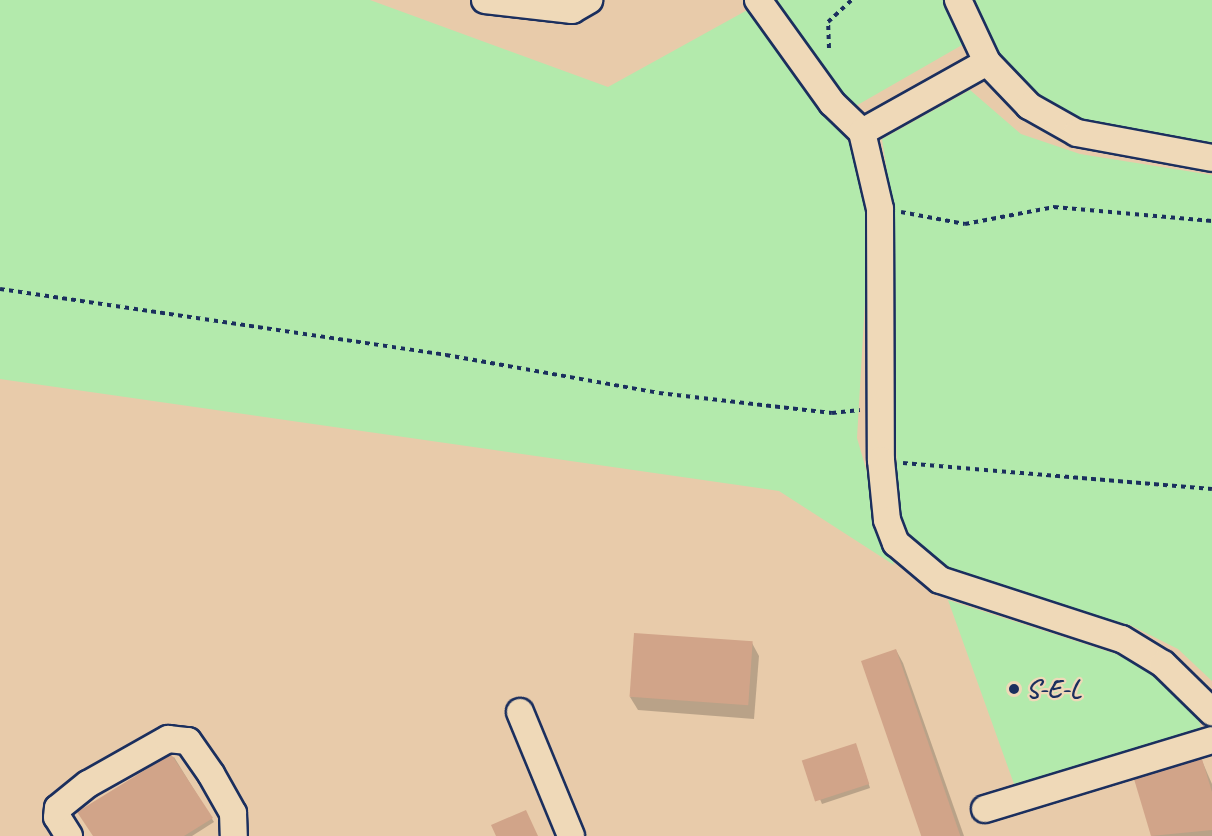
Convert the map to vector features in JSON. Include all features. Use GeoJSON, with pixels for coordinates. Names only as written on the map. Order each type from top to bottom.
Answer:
{"type":"FeatureCollection","features":[{"type":"Feature","properties":{"kind":"street"},"geometry":{"type":"LineString","coordinates":[[485,0],[572,10],[588,0]]}},
{"type":"Feature","properties":{"kind":"street"},"geometry":{"type":"LineString","coordinates":[[758,0],[832,103],[862,132],[880,209],[881,460],[887,520],[896,543],[915,562],[940,580],[1122,639],[1163,664],[1212,711]]}},
{"type":"Feature","properties":{"kind":"street"},"geometry":{"type":"LineString","coordinates":[[958,0],[987,62],[1029,106],[1077,133],[1212,158]]}},
{"type":"Feature","properties":{"kind":"street"},"geometry":{"type":"LineString","coordinates":[[862,132],[987,62]]}},
{"type":"Feature","properties":{"kind":"street"},"geometry":{"type":"LineString","coordinates":[[520,712],[571,836]]}},
{"type":"Feature","properties":{"kind":"street"},"geometry":{"type":"LineString","coordinates":[[69,836],[57,817],[58,808],[88,784],[168,739],[188,741],[211,774],[233,813],[234,836]]}},
{"type":"Feature","properties":{"kind":"street"},"geometry":{"type":"LineString","coordinates":[[985,808],[1212,740]]}},
{"type":"Feature","properties":{"kind":"path"},"geometry":{"type":"LineString","coordinates":[[829,48],[828,22],[852,0]]}},
{"type":"Feature","properties":{"kind":"path"},"geometry":{"type":"LineString","coordinates":[[880,209],[965,224],[1054,207],[1212,221]]}},
{"type":"Feature","properties":{"kind":"path"},"geometry":{"type":"LineString","coordinates":[[0,289],[446,355],[659,393],[832,413],[880,408]]}},
{"type":"Feature","properties":{"kind":"path"},"geometry":{"type":"LineString","coordinates":[[881,460],[994,475],[1212,489]]}},
{"type":"Feature","properties":{"kind":"green space"},"geometry":{"type":"Polygon","coordinates":[[[0,0],[370,0],[608,87],[751,8],[856,152],[865,178],[868,250],[857,438],[894,565],[779,491],[0,379],[0,0]]]}},
{"type":"Feature","properties":{"kind":"green space"},"geometry":{"type":"Polygon","coordinates":[[[765,0],[1212,0],[1212,144],[1146,136],[1082,120],[1034,95],[1009,72],[983,33],[854,107],[765,0]]]}},
{"type":"Feature","properties":{"kind":"green space"},"geometry":{"type":"Polygon","coordinates":[[[970,90],[1021,134],[1080,154],[1212,175],[1212,681],[1178,649],[1130,625],[945,575],[922,555],[898,514],[890,191],[882,139],[970,90]]]}},
{"type":"Feature","properties":{"kind":"green space"},"geometry":{"type":"Polygon","coordinates":[[[948,600],[1116,654],[1163,679],[1197,711],[1202,733],[1019,798],[948,600]]]}},
{"type":"Feature","properties":{"kind":"building"},"geometry":{"type":"Polygon","coordinates":[[[634,633],[753,641],[748,705],[630,697],[634,633]]]}},
{"type":"Feature","properties":{"kind":"building"},"geometry":{"type":"Polygon","coordinates":[[[896,649],[960,836],[921,836],[861,661],[896,649]]]}},
{"type":"Feature","properties":{"kind":"building"},"geometry":{"type":"Polygon","coordinates":[[[856,743],[869,784],[815,802],[802,761],[856,743]]]}},
{"type":"Feature","properties":{"kind":"building"},"geometry":{"type":"Polygon","coordinates":[[[171,754],[213,818],[184,836],[93,836],[77,812],[171,754]]]}},
{"type":"Feature","properties":{"kind":"building"},"geometry":{"type":"Polygon","coordinates":[[[1202,759],[1212,792],[1212,830],[1151,836],[1134,779],[1202,759]]]}},
{"type":"Feature","properties":{"kind":"building"},"geometry":{"type":"Polygon","coordinates":[[[526,810],[538,836],[496,836],[491,825],[526,810]]]}},
{"type":"Feature","properties":{"kind":"place","name":"S-E-L"},"geometry":{"type":"Point","coordinates":[1014,689]}}]}
